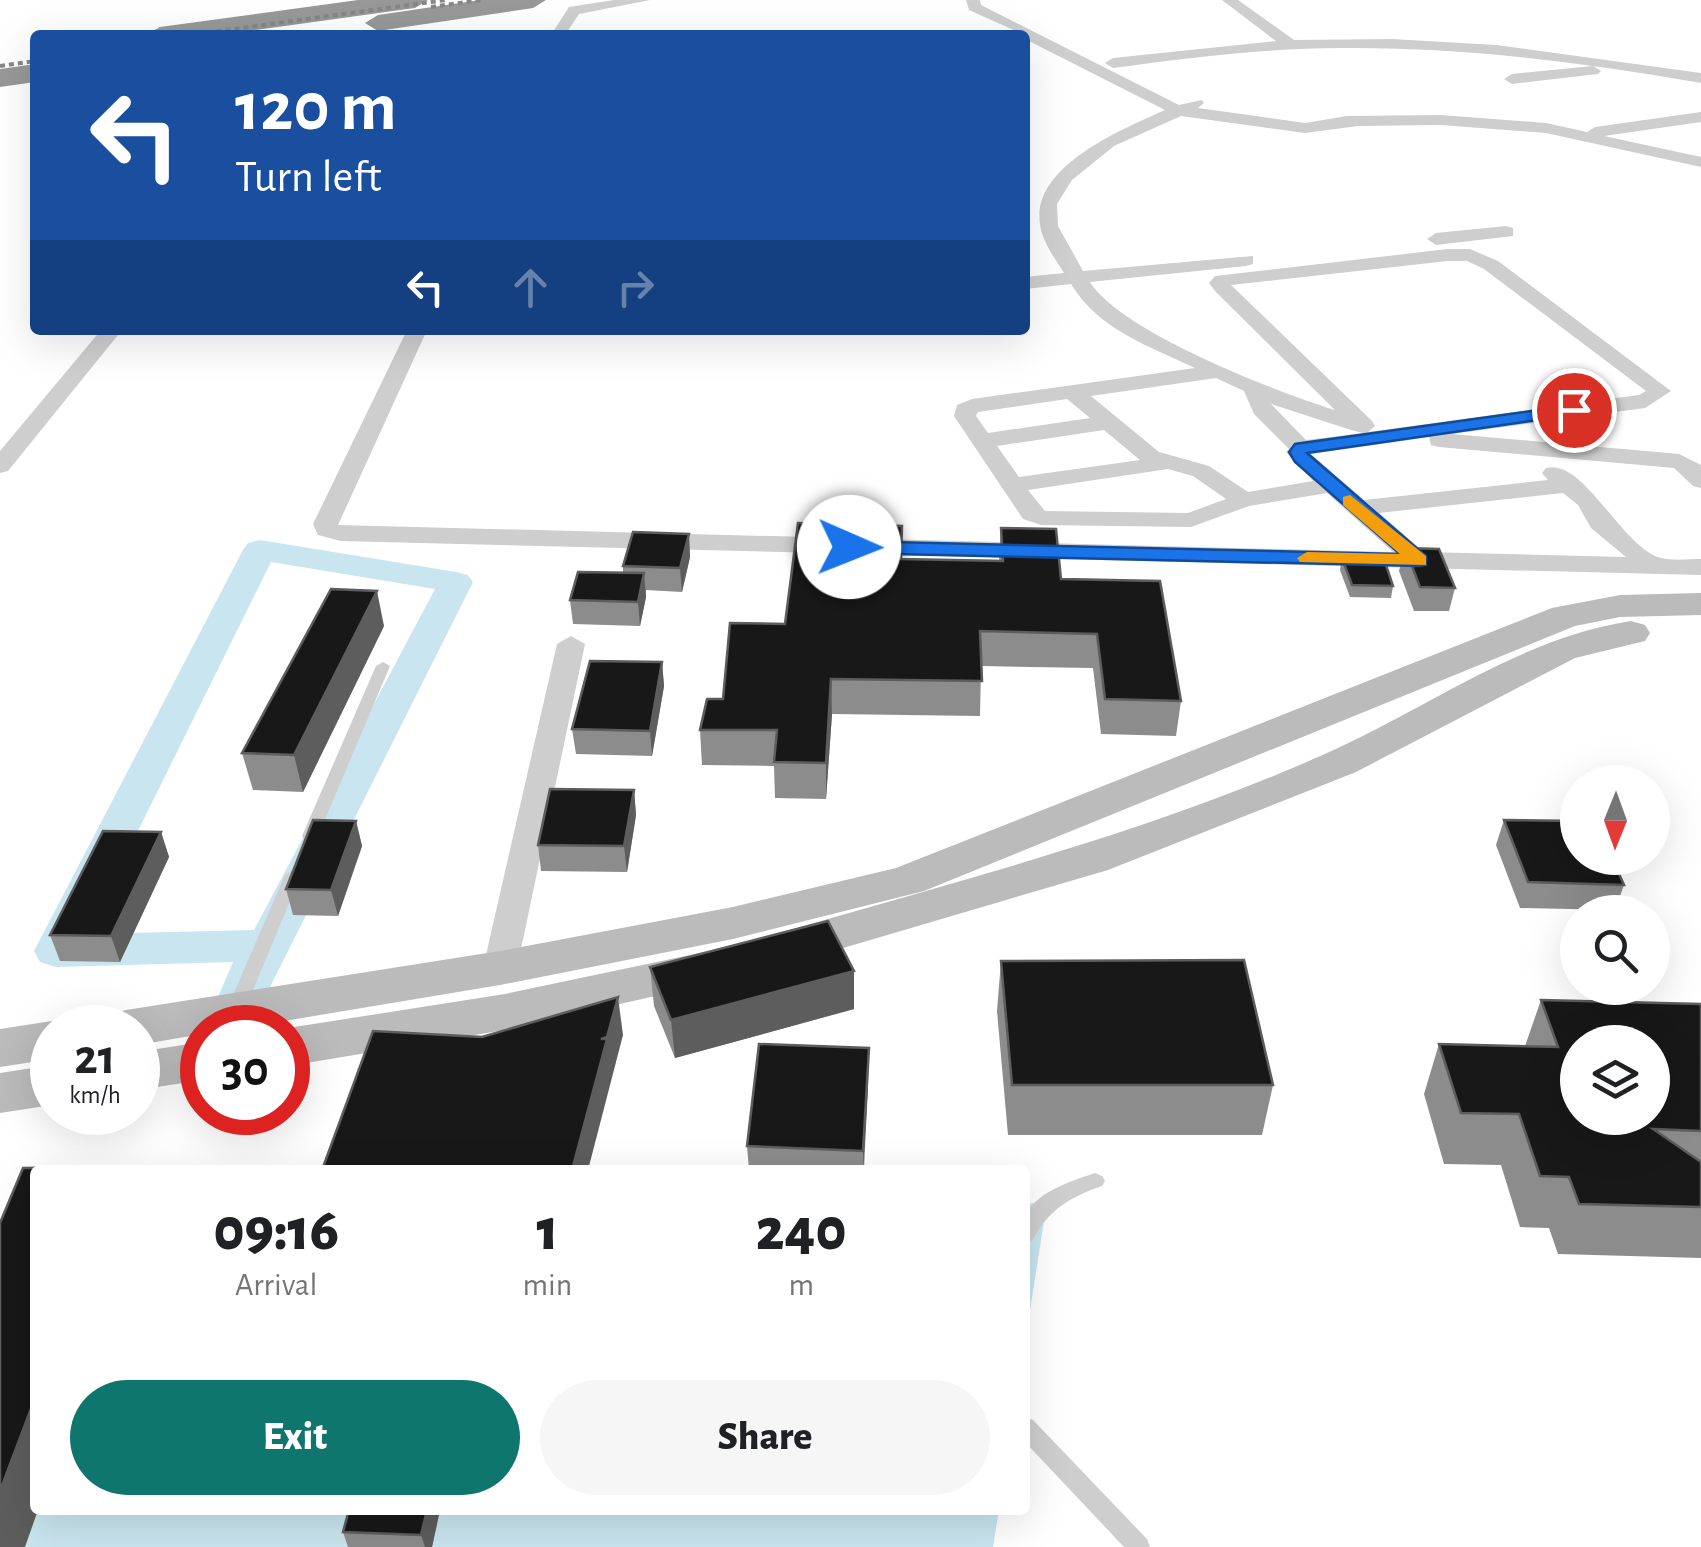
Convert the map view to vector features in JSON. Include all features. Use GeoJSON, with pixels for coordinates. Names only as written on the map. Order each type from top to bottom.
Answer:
{"type":"FeatureCollection","features":[{"type":"Feature","properties":{"kind":"highway"},"geometry":{"type":"LineString","coordinates":[[196,30],[415,0]]}},
{"type":"Feature","properties":{"kind":"highway"},"geometry":{"type":"LineString","coordinates":[[382,29],[533,0]]}},
{"type":"Feature","properties":{"kind":"highway"},"geometry":{"type":"LineString","coordinates":[[0,57],[30,53]]}},
{"type":"Feature","properties":{"kind":"highway"},"geometry":{"type":"LineString","coordinates":[[0,78],[30,74]]}},
{"type":"Feature","properties":{"kind":"street"},"geometry":{"type":"LineString","coordinates":[[561,30],[574,10],[643,0]]}},
{"type":"Feature","properties":{"kind":"street"},"geometry":{"type":"LineString","coordinates":[[1024,30],[974,6],[973,0],[994,4],[1113,63],[1186,107]]}},
{"type":"Feature","properties":{"kind":"street"},"geometry":{"type":"LineString","coordinates":[[1229,0],[1291,45]]}},
{"type":"Feature","properties":{"kind":"street"},"geometry":{"type":"LineString","coordinates":[[1030,33],[1186,107],[1305,128],[1345,127],[1351,124],[1347,121],[1441,120],[1580,134],[1701,162]]}},
{"type":"Feature","properties":{"kind":"street"},"geometry":{"type":"LineString","coordinates":[[1113,63],[1291,45],[1499,48],[1701,78]]}},
{"type":"Feature","properties":{"kind":"street"},"geometry":{"type":"LineString","coordinates":[[1512,79],[1641,67]]}},
{"type":"Feature","properties":{"kind":"street"},"geometry":{"type":"LineString","coordinates":[[1186,107],[1108,142],[1053,191],[1048,204],[1049,226],[1088,294],[1119,324],[1254,389],[1364,426],[1395,434],[1679,462],[1690,466],[1701,481]]}},
{"type":"Feature","properties":{"kind":"street"},"geometry":{"type":"LineString","coordinates":[[1580,134],[1701,117]]}},
{"type":"Feature","properties":{"kind":"street"},"geometry":{"type":"LineString","coordinates":[[1030,283],[1506,232]]}},
{"type":"Feature","properties":{"kind":"street"},"geometry":{"type":"LineString","coordinates":[[1364,426],[1223,288],[1219,283],[1222,280],[1448,254],[1470,256],[1492,265],[1660,391],[1645,401],[1395,434],[1302,448],[1298,452],[1419,560]]}},
{"type":"Feature","properties":{"kind":"street"},"geometry":{"type":"LineString","coordinates":[[0,466],[108,335]]}},
{"type":"Feature","properties":{"kind":"street"},"geometry":{"type":"LineString","coordinates":[[415,335],[325,524],[327,530],[341,534],[1701,566]]}},
{"type":"Feature","properties":{"kind":"street"},"geometry":{"type":"LineString","coordinates":[[1216,372],[972,406],[965,416],[1032,514],[1052,520],[1191,520],[1244,500],[1331,484]]}},
{"type":"Feature","properties":{"kind":"street"},"geometry":{"type":"LineString","coordinates":[[1254,389],[1262,409],[1302,448]]}},
{"type":"Feature","properties":{"kind":"street"},"geometry":{"type":"LineString","coordinates":[[1072,392],[1151,458],[1201,471],[1244,500]]}},
{"type":"Feature","properties":{"kind":"street"},"geometry":{"type":"LineString","coordinates":[[982,441],[1111,422]]}},
{"type":"Feature","properties":{"kind":"street"},"geometry":{"type":"LineString","coordinates":[[1522,448],[1588,501],[1600,524],[1652,566]]}},
{"type":"Feature","properties":{"kind":"street"},"geometry":{"type":"LineString","coordinates":[[1012,486],[1165,463]]}},
{"type":"Feature","properties":{"kind":"street"},"geometry":{"type":"LineString","coordinates":[[1358,508],[1569,485]]}},
{"type":"Feature","properties":{"kind":"street"},"geometry":{"type":"LineString","coordinates":[[267,1005],[500,968],[733,923],[908,880],[1565,616],[1620,606],[1701,604]]}},
{"type":"Feature","properties":{"kind":"street"},"geometry":{"type":"LineString","coordinates":[[310,1044],[637,986],[833,936],[1092,859],[1323,770],[1561,650],[1591,639],[1655,631],[1701,631]]}},
{"type":"Feature","properties":{"kind":"street"},"geometry":{"type":"LineString","coordinates":[[500,968],[571,644]]}},
{"type":"Feature","properties":{"kind":"street"},"geometry":{"type":"LineString","coordinates":[[0,1048],[30,1043]]}},
{"type":"Feature","properties":{"kind":"street"},"geometry":{"type":"LineString","coordinates":[[0,1093],[30,1088]]}},
{"type":"Feature","properties":{"kind":"lane"},"geometry":{"type":"LineString","coordinates":[[238,1005],[383,666]]}},
{"type":"Feature","properties":{"kind":"lane"},"geometry":{"type":"LineString","coordinates":[[1030,1223],[1047,1202],[1065,1190],[1095,1181]]}},
{"type":"Feature","properties":{"kind":"lane"},"geometry":{"type":"LineString","coordinates":[[1030,1432],[1140,1547]]}},
{"type":"Feature","properties":{"kind":"water"},"geometry":{"type":"Polygon","coordinates":[[[1047,1202],[1030,1310],[1030,1204],[1047,1202]]]}},
{"type":"Feature","properties":{"kind":"water"},"geometry":{"type":"Polygon","coordinates":[[[0,1327],[30,1484],[30,1515],[998,1515],[993,1547],[0,1547],[0,1327]]]}},
{"type":"Feature","properties":{"kind":"building"},"geometry":{"type":"Polygon","coordinates":[[[798,523],[902,526],[901,559],[1003,561],[1001,528],[1056,529],[1061,579],[1160,581],[1181,701],[1105,699],[1097,634],[980,631],[982,681],[831,679],[826,763],[774,762],[777,730],[700,730],[707,699],[723,699],[730,623],[785,624],[798,523]]]}},
{"type":"Feature","properties":{"kind":"building"},"geometry":{"type":"Polygon","coordinates":[[[633,532],[689,534],[680,568],[623,566],[633,532]]]}},
{"type":"Feature","properties":{"kind":"building"},"geometry":{"type":"Polygon","coordinates":[[[1405,548],[1439,549],[1455,588],[1420,587],[1405,548]]]}},
{"type":"Feature","properties":{"kind":"building"},"geometry":{"type":"Polygon","coordinates":[[[1342,558],[1384,559],[1393,586],[1352,585],[1342,558]]]}},
{"type":"Feature","properties":{"kind":"building"},"geometry":{"type":"Polygon","coordinates":[[[578,572],[644,573],[638,602],[570,600],[578,572]]]}},
{"type":"Feature","properties":{"kind":"building"},"geometry":{"type":"Polygon","coordinates":[[[331,589],[377,591],[294,755],[242,753],[331,589]]]}},
{"type":"Feature","properties":{"kind":"building"},"geometry":{"type":"Polygon","coordinates":[[[590,661],[662,662],[650,731],[572,729],[590,661]]]}},
{"type":"Feature","properties":{"kind":"building"},"geometry":{"type":"Polygon","coordinates":[[[550,789],[634,790],[624,846],[538,845],[550,789]]]}},
{"type":"Feature","properties":{"kind":"building"},"geometry":{"type":"Polygon","coordinates":[[[313,820],[356,821],[331,890],[286,889],[313,820]]]}},
{"type":"Feature","properties":{"kind":"building"},"geometry":{"type":"Polygon","coordinates":[[[1504,820],[1560,821],[1560,875],[1620,875],[1624,885],[1528,882],[1504,820]]]}},
{"type":"Feature","properties":{"kind":"building"},"geometry":{"type":"Polygon","coordinates":[[[103,831],[161,832],[111,936],[50,935],[103,831]]]}},
{"type":"Feature","properties":{"kind":"building"},"geometry":{"type":"Polygon","coordinates":[[[828,921],[854,971],[671,1020],[650,967],[828,921]]]}},
{"type":"Feature","properties":{"kind":"building"},"geometry":{"type":"Polygon","coordinates":[[[1244,960],[1273,1085],[1012,1085],[1001,961],[1244,960]]]}},
{"type":"Feature","properties":{"kind":"building"},"geometry":{"type":"Polygon","coordinates":[[[618,997],[607,1037],[601,1039],[607,1039],[573,1165],[324,1165],[373,1031],[482,1037],[618,997]]]}},
{"type":"Feature","properties":{"kind":"building"},"geometry":{"type":"Polygon","coordinates":[[[1541,1000],[1560,1000],[1560,1005],[1701,1004],[1701,1131],[1670,1130],[1670,1025],[1560,1025],[1560,1135],[1662,1135],[1701,1162],[1701,1207],[1579,1204],[1569,1177],[1540,1176],[1519,1114],[1461,1113],[1439,1044],[1558,1047],[1541,1000]]]}},
{"type":"Feature","properties":{"kind":"building"},"geometry":{"type":"Polygon","coordinates":[[[759,1044],[869,1048],[863,1151],[747,1146],[759,1044]]]}},
{"type":"Feature","properties":{"kind":"building"},"geometry":{"type":"Polygon","coordinates":[[[23,1168],[30,1168],[30,1411],[0,1491],[0,1223],[23,1168]]]}},
{"type":"Feature","properties":{"kind":"building"},"geometry":{"type":"Polygon","coordinates":[[[348,1515],[426,1515],[421,1535],[343,1532],[348,1515]]]}},
{"type":"Feature","properties":{"kind":"waterway"},"geometry":{"type":"LineString","coordinates":[[260,550],[456,582],[236,1009],[263,946],[56,951],[260,550]]}},
{"type":"Feature","properties":{"kind":"railway"},"geometry":{"type":"LineString","coordinates":[[227,30],[446,0]]}},
{"type":"Feature","properties":{"kind":"railway"},"geometry":{"type":"LineString","coordinates":[[431,7],[481,0]]}},
{"type":"Feature","properties":{"kind":"railway"},"geometry":{"type":"LineString","coordinates":[[0,66],[30,62]]}},
{"type":"Feature","properties":{"kind":"slow traffic"},"geometry":{"type":"LineString","coordinates":[[1307,558],[1419,560],[1350,501]]}},
{"type":"Feature","properties":{"kind":"route"},"geometry":{"type":"LineString","coordinates":[[849,547],[1419,560],[1298,452],[1302,448],[1574,410]]}}]}
